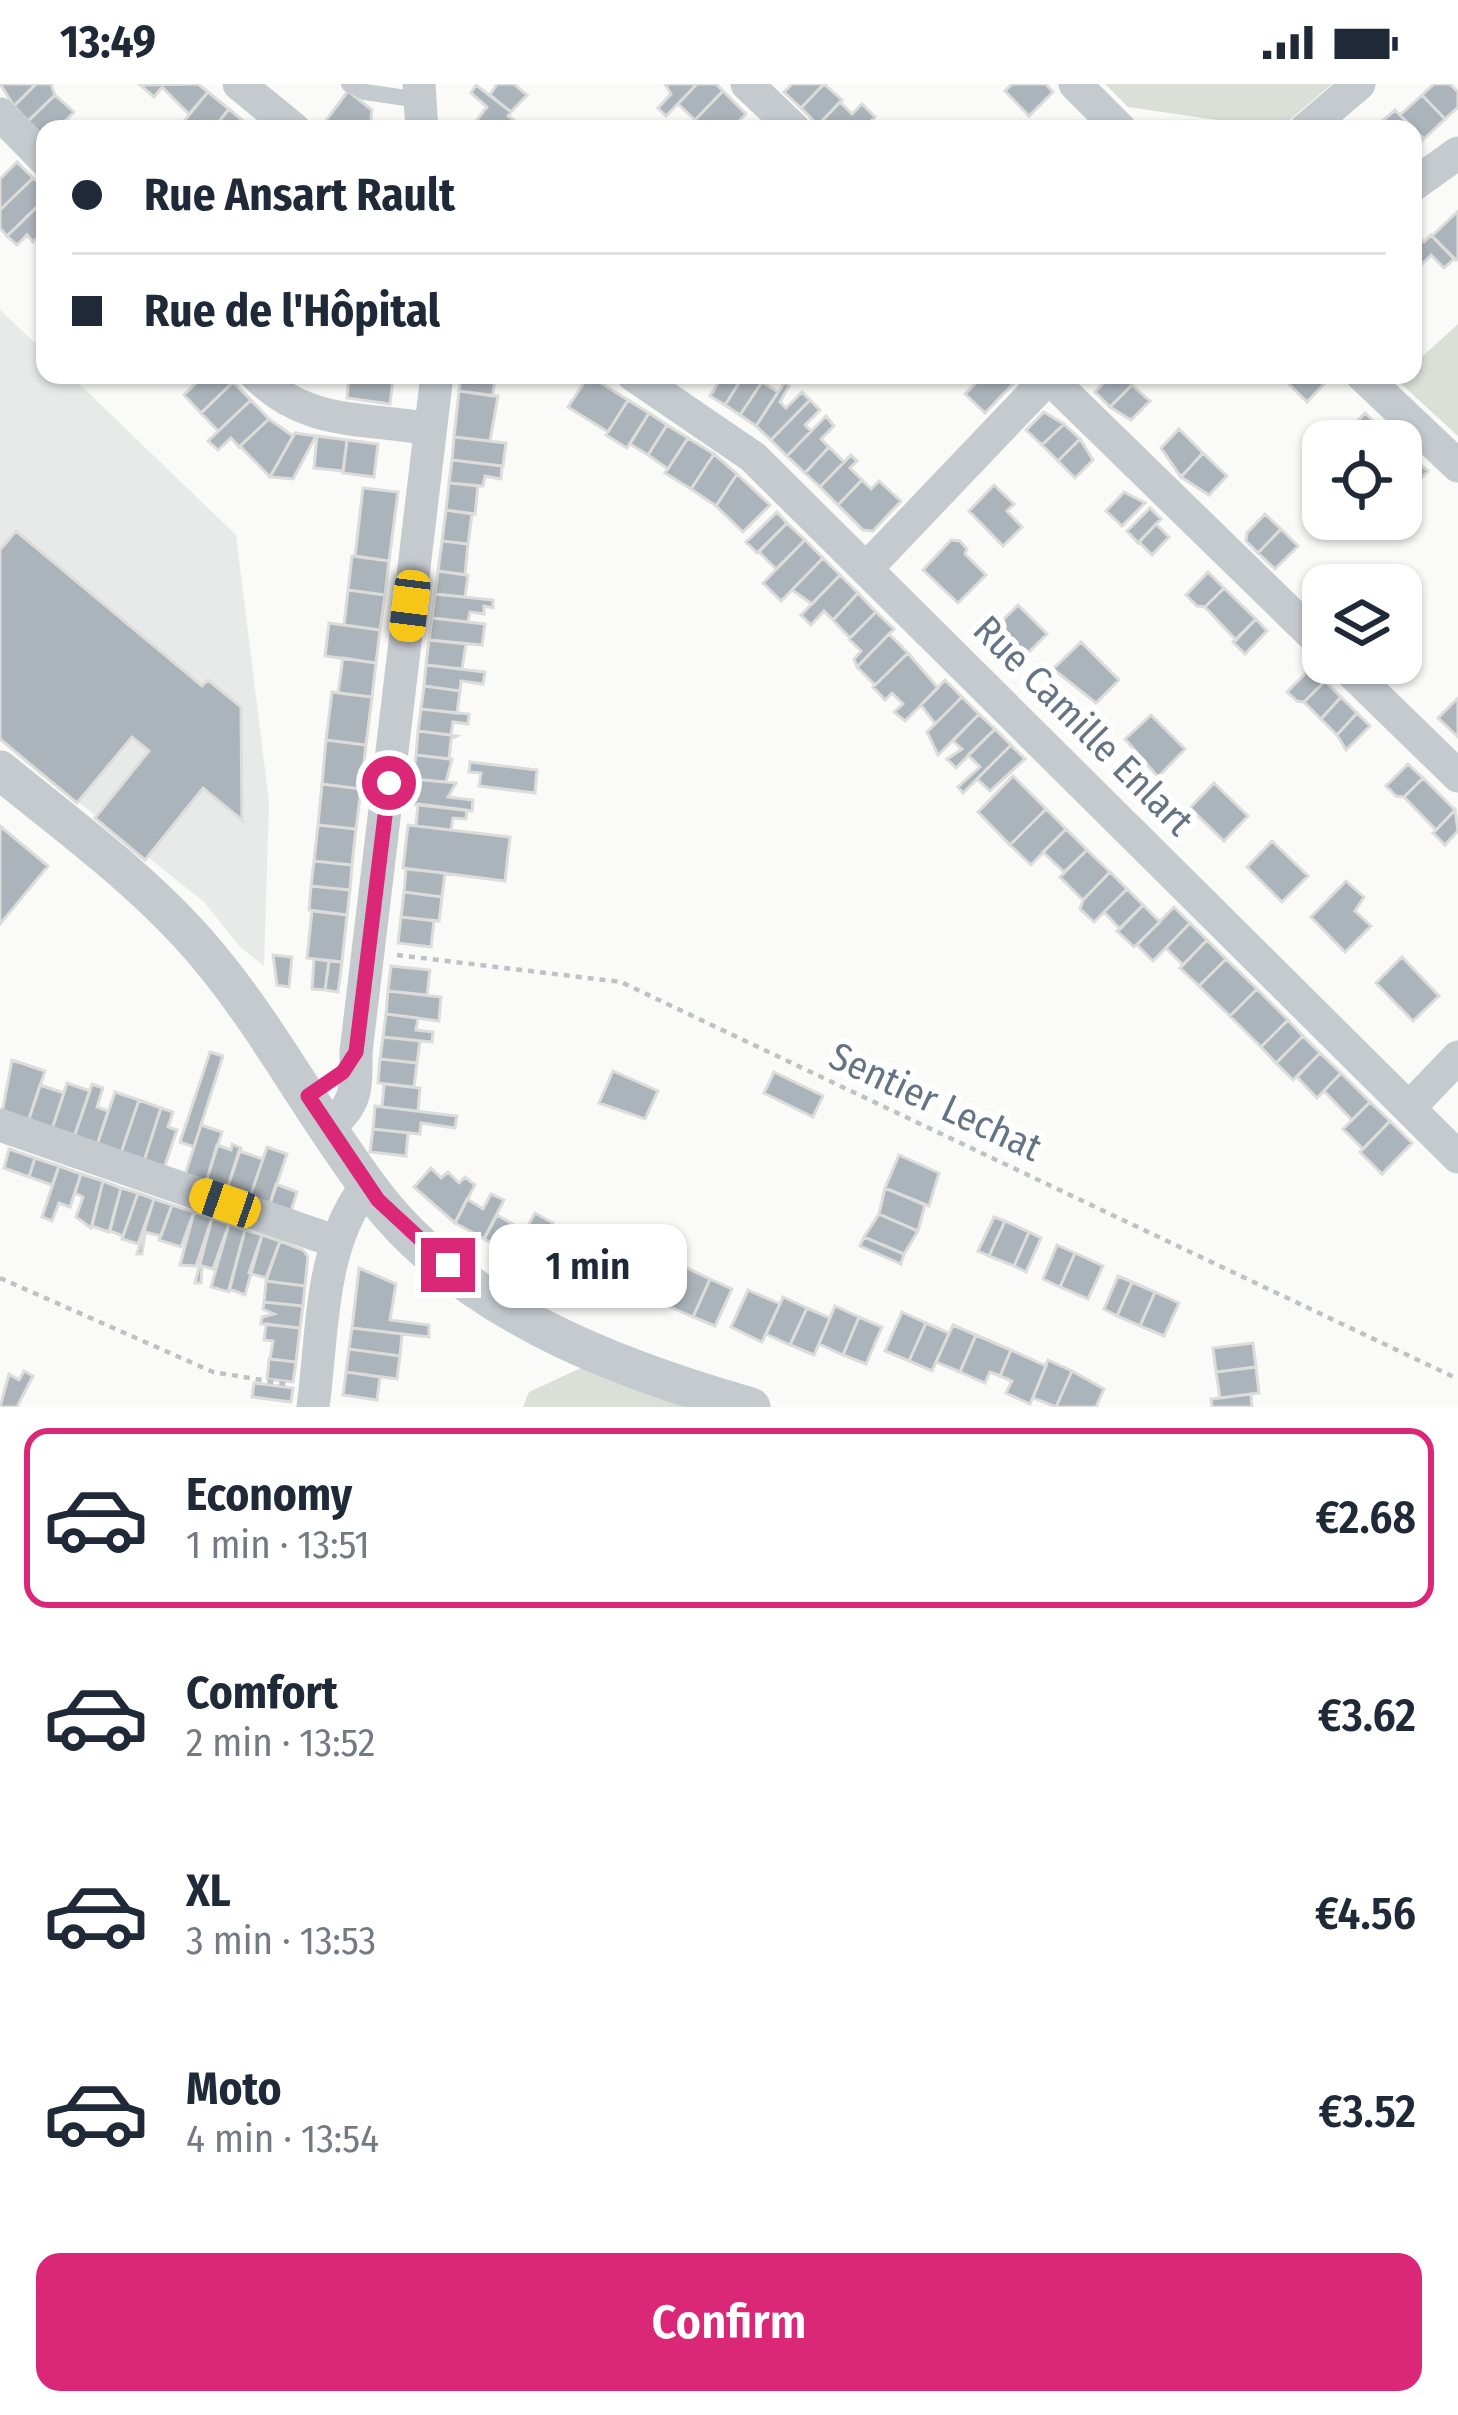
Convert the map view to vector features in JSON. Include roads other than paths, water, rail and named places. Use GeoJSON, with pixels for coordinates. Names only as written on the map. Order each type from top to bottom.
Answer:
{"type":"FeatureCollection","features":[{"type":"Feature","properties":{"kind":"street"},"geometry":{"type":"LineString","coordinates":[[239,84],[283,120]]}},
{"type":"Feature","properties":{"kind":"street"},"geometry":{"type":"LineString","coordinates":[[748,84],[785,120]]}},
{"type":"Feature","properties":{"kind":"street"},"geometry":{"type":"LineString","coordinates":[[1075,84],[1111,120]]}},
{"type":"Feature","properties":{"kind":"street"},"geometry":{"type":"LineString","coordinates":[[1317,120],[1359,84]]}},
{"type":"Feature","properties":{"kind":"street"},"geometry":{"type":"LineString","coordinates":[[0,114],[36,151]]}},
{"type":"Feature","properties":{"kind":"street"},"geometry":{"type":"LineString","coordinates":[[1422,179],[1458,153]]}},
{"type":"Feature","properties":{"kind":"street"},"geometry":{"type":"LineString","coordinates":[[268,384],[305,412],[430,429]]}},
{"type":"Feature","properties":{"kind":"street"},"geometry":{"type":"LineString","coordinates":[[318,1111],[356,1052],[436,384]]}},
{"type":"Feature","properties":{"kind":"street","name":"Rue Camille Enlart"},"geometry":{"type":"LineString","coordinates":[[647,384],[740,446],[1458,1156]]}},
{"type":"Feature","properties":{"kind":"street"},"geometry":{"type":"LineString","coordinates":[[866,569],[1041,384]]}},
{"type":"Feature","properties":{"kind":"street"},"geometry":{"type":"LineString","coordinates":[[1057,384],[1302,624]]}},
{"type":"Feature","properties":{"kind":"street"},"geometry":{"type":"LineString","coordinates":[[1371,384],[1458,466]]}},
{"type":"Feature","properties":{"kind":"street"},"geometry":{"type":"LineString","coordinates":[[1364,684],[1458,776]]}},
{"type":"Feature","properties":{"kind":"street"},"geometry":{"type":"LineString","coordinates":[[0,770],[189,934],[367,1185],[408,1231],[467,1279],[553,1333],[636,1370],[751,1407]]}},
{"type":"Feature","properties":{"kind":"street"},"geometry":{"type":"LineString","coordinates":[[1410,1107],[1458,1058]]}},
{"type":"Feature","properties":{"kind":"street"},"geometry":{"type":"LineString","coordinates":[[0,1125],[337,1242],[373,1229],[408,1231]]}},
{"type":"Feature","properties":{"kind":"street"},"geometry":{"type":"LineString","coordinates":[[314,1397],[337,1242],[367,1185]]}},
{"type":"Feature","properties":{"kind":"lane"},"geometry":{"type":"LineString","coordinates":[[349,84],[420,104]]}}]}
